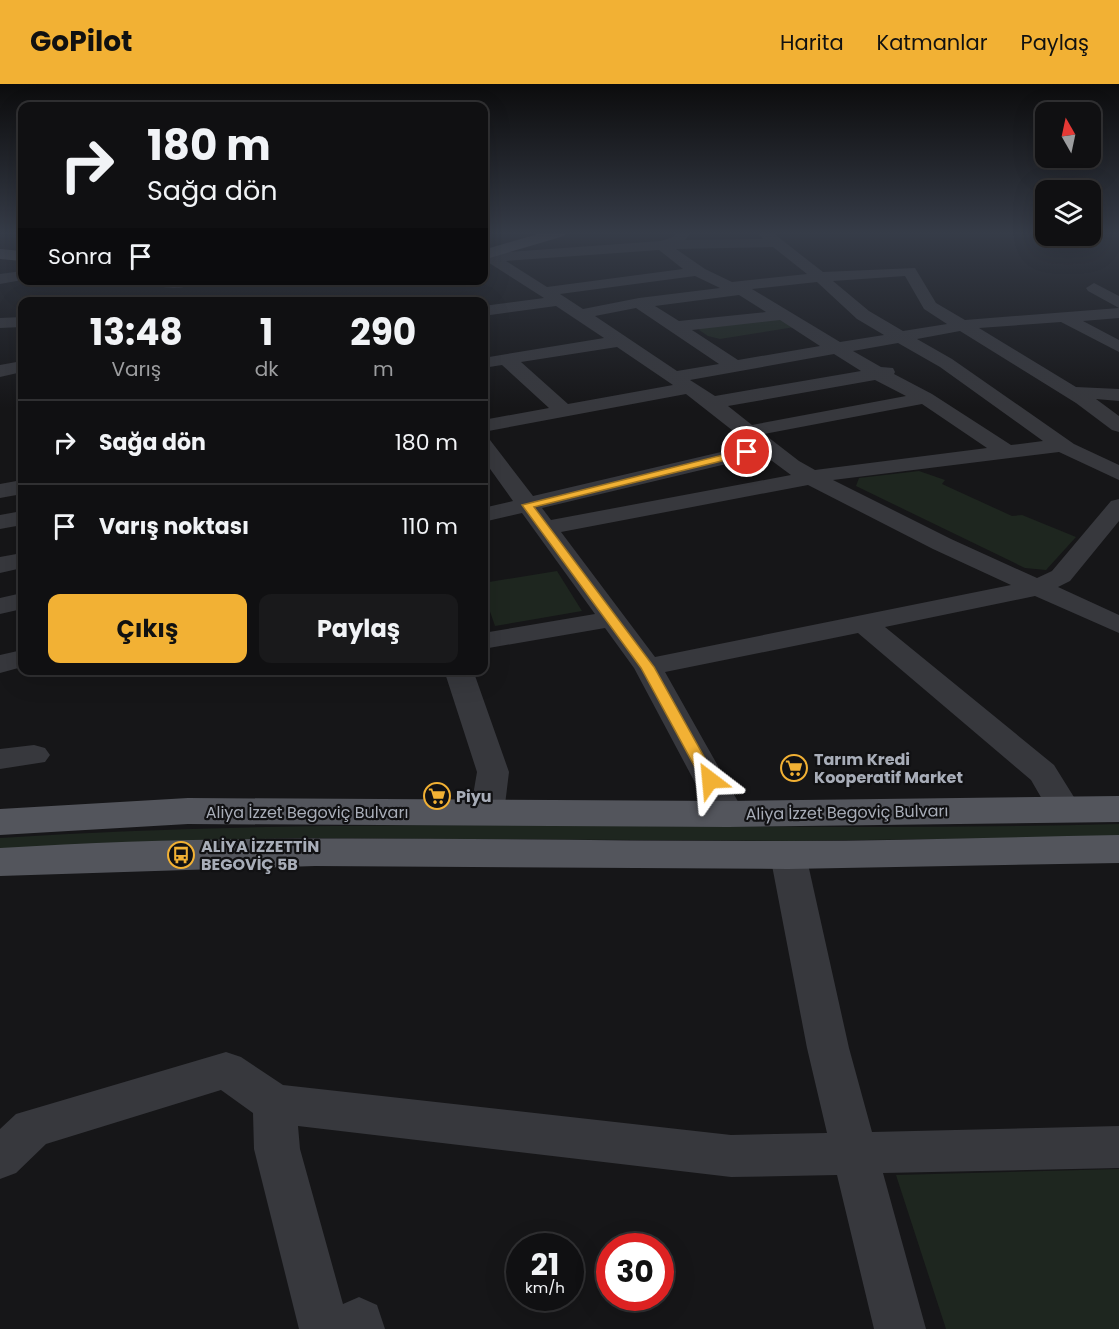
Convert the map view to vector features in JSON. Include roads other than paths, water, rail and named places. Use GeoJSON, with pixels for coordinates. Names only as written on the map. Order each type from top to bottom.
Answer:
{"type":"FeatureCollection","features":[{"type":"Feature","properties":{"kind":"main road","name":"Aliya İzzet Begoviç Bulvarı"},"geometry":{"type":"LineString","coordinates":[[0,822],[188,811],[728,814],[1119,809]]}},
{"type":"Feature","properties":{"kind":"main road"},"geometry":{"type":"LineString","coordinates":[[0,862],[315,852],[788,855],[1119,849]]}},
{"type":"Feature","properties":{"kind":"street"},"geometry":{"type":"LineString","coordinates":[[688,291],[693,296]]}},
{"type":"Feature","properties":{"kind":"street"},"geometry":{"type":"LineString","coordinates":[[580,314],[722,291]]}},
{"type":"Feature","properties":{"kind":"street"},"geometry":{"type":"LineString","coordinates":[[739,291],[784,315],[877,373],[925,398],[1006,451]]}},
{"type":"Feature","properties":{"kind":"street"},"geometry":{"type":"LineString","coordinates":[[835,291],[863,315],[946,363],[1063,445],[1119,473]]}},
{"type":"Feature","properties":{"kind":"street"},"geometry":{"type":"LineString","coordinates":[[921,291],[930,306],[1008,352],[1119,426]]}},
{"type":"Feature","properties":{"kind":"street"},"geometry":{"type":"LineString","coordinates":[[1099,291],[1119,303]]}},
{"type":"Feature","properties":{"kind":"street"},"geometry":{"type":"LineString","coordinates":[[542,292],[580,314],[712,403],[750,431],[791,466],[942,544],[1119,625]]}},
{"type":"Feature","properties":{"kind":"street"},"geometry":{"type":"LineString","coordinates":[[488,310],[559,301]]}},
{"type":"Feature","properties":{"kind":"street"},"geometry":{"type":"LineString","coordinates":[[639,303],[736,366]]}},
{"type":"Feature","properties":{"kind":"street"},"geometry":{"type":"LineString","coordinates":[[488,427],[564,411],[736,366],[963,326],[1119,313]]}},
{"type":"Feature","properties":{"kind":"street"},"geometry":{"type":"LineString","coordinates":[[675,327],[784,315]]}},
{"type":"Feature","properties":{"kind":"street"},"geometry":{"type":"LineString","coordinates":[[1064,317],[1119,347]]}},
{"type":"Feature","properties":{"kind":"street"},"geometry":{"type":"LineString","coordinates":[[0,323],[18,322]]}},
{"type":"Feature","properties":{"kind":"street"},"geometry":{"type":"LineString","coordinates":[[995,322],[1023,338]]}},
{"type":"Feature","properties":{"kind":"street"},"geometry":{"type":"LineString","coordinates":[[758,335],[803,328]]}},
{"type":"Feature","properties":{"kind":"street"},"geometry":{"type":"LineString","coordinates":[[488,362],[619,341]]}},
{"type":"Feature","properties":{"kind":"street"},"geometry":{"type":"LineString","coordinates":[[702,344],[725,341]]}},
{"type":"Feature","properties":{"kind":"street"},"geometry":{"type":"LineString","coordinates":[[712,403],[877,373],[1008,352],[1041,349]]}},
{"type":"Feature","properties":{"kind":"street"},"geometry":{"type":"LineString","coordinates":[[506,359],[564,411]]}},
{"type":"Feature","properties":{"kind":"street"},"geometry":{"type":"LineString","coordinates":[[0,371],[18,368]]}},
{"type":"Feature","properties":{"kind":"street"},"geometry":{"type":"LineString","coordinates":[[1071,392],[1119,395]]}},
{"type":"Feature","properties":{"kind":"street"},"geometry":{"type":"LineString","coordinates":[[750,431],[925,398]]}},
{"type":"Feature","properties":{"kind":"street"},"geometry":{"type":"LineString","coordinates":[[488,433],[528,505],[648,667],[728,814]]}},
{"type":"Feature","properties":{"kind":"street"},"geometry":{"type":"LineString","coordinates":[[544,528],[842,472],[1063,445]]}},
{"type":"Feature","properties":{"kind":"street"},"geometry":{"type":"LineString","coordinates":[[488,514],[769,447]]}},
{"type":"Feature","properties":{"kind":"street"},"geometry":{"type":"LineString","coordinates":[[0,491],[18,488]]}},
{"type":"Feature","properties":{"kind":"street"},"geometry":{"type":"LineString","coordinates":[[648,667],[1036,588],[1061,576],[1119,506]]}},
{"type":"Feature","properties":{"kind":"street"},"geometry":{"type":"LineString","coordinates":[[0,522],[18,519]]}},
{"type":"Feature","properties":{"kind":"street"},"geometry":{"type":"LineString","coordinates":[[0,565],[18,562]]}},
{"type":"Feature","properties":{"kind":"street"},"geometry":{"type":"LineString","coordinates":[[0,606],[18,602]]}},
{"type":"Feature","properties":{"kind":"street"},"geometry":{"type":"LineString","coordinates":[[488,640],[611,618]]}},
{"type":"Feature","properties":{"kind":"street"},"geometry":{"type":"LineString","coordinates":[[863,623],[1043,773],[1065,810]]}},
{"type":"Feature","properties":{"kind":"street"},"geometry":{"type":"LineString","coordinates":[[0,664],[18,661]]}},
{"type":"Feature","properties":{"kind":"street"},"geometry":{"type":"LineString","coordinates":[[460,675],[493,772],[487,813]]}},
{"type":"Feature","properties":{"kind":"street"},"geometry":{"type":"LineString","coordinates":[[0,759],[34,755]]}},
{"type":"Feature","properties":{"kind":"street"},"geometry":{"type":"LineString","coordinates":[[788,855],[828,1048],[900,1329]]}},
{"type":"Feature","properties":{"kind":"street"},"geometry":{"type":"LineString","coordinates":[[0,1158],[32,1128],[226,1070],[274,1104],[731,1156],[1119,1147]]}},
{"type":"Feature","properties":{"kind":"street"},"geometry":{"type":"LineString","coordinates":[[274,1104],[277,1149],[325,1329]]}},
{"type":"Feature","properties":{"kind":"street"},"geometry":{"type":"LineString","coordinates":[[345,1329],[359,1323],[359,1329]]}},
{"type":"Feature","properties":{"kind":"place","name":"Tarım Kredi Kooperatif Market"},"geometry":{"type":"Point","coordinates":[794,768]}},
{"type":"Feature","properties":{"kind":"place","name":"Piyu"},"geometry":{"type":"Point","coordinates":[437,796]}},
{"type":"Feature","properties":{"kind":"place","name":"ALİYA İZZETTİN BEGOVİÇ 5B"},"geometry":{"type":"Point","coordinates":[181,855]}}]}
